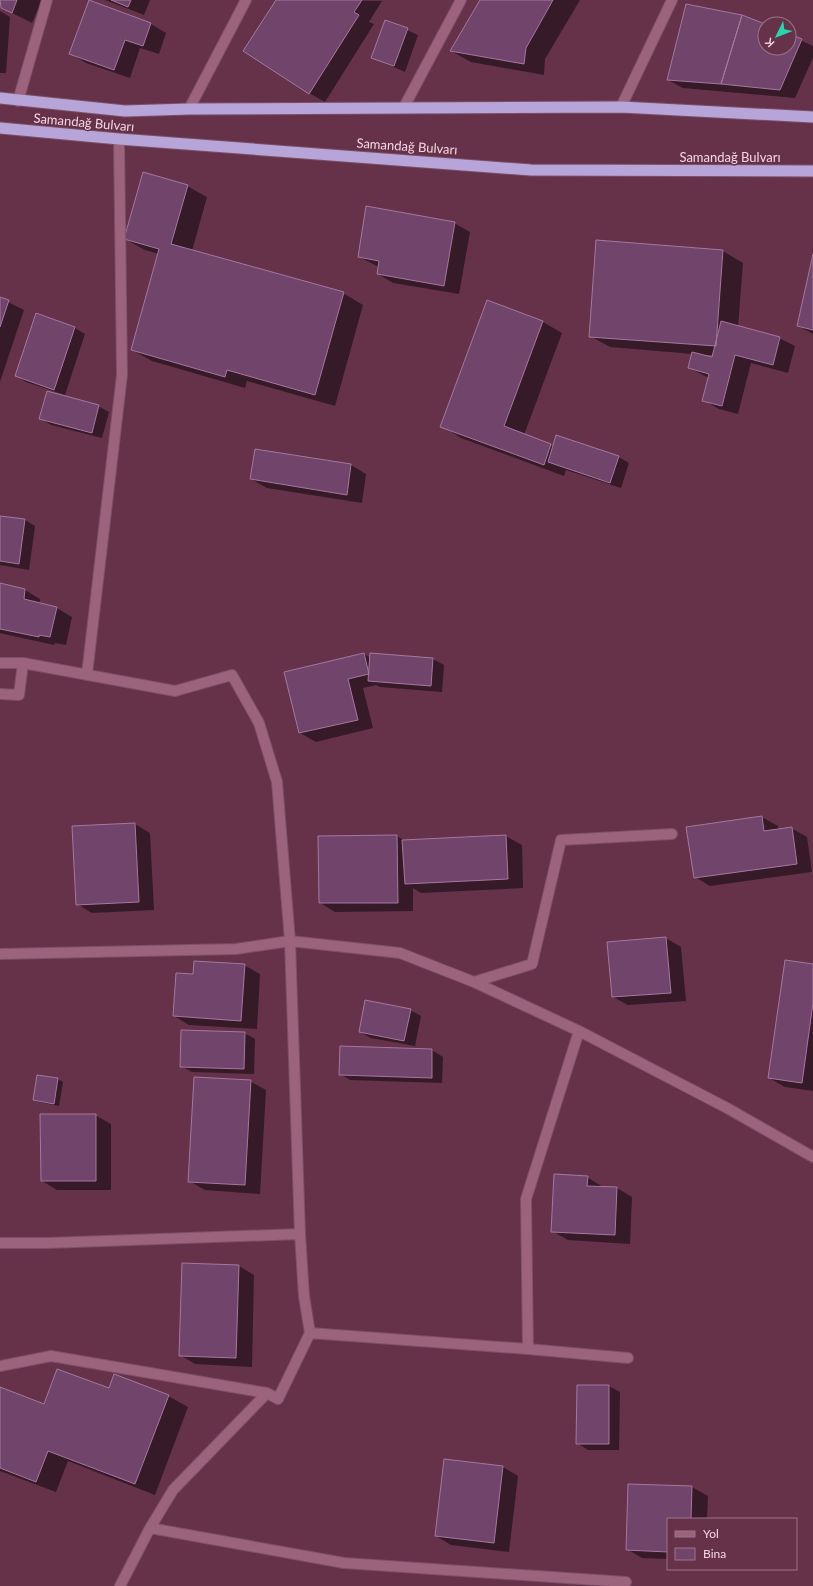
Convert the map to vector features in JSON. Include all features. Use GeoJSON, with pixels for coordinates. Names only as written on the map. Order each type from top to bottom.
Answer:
{"type":"FeatureCollection","features":[{"type":"Feature","properties":{"kind":"highway","name":"Samandağ Bulvarı"},"geometry":{"type":"LineString","coordinates":[[0,98],[126,111],[189,109],[621,106],[813,117]]}},
{"type":"Feature","properties":{"kind":"highway","name":"Samandağ Bulvarı"},"geometry":{"type":"LineString","coordinates":[[0,128],[119,139],[531,170],[813,171]]}},
{"type":"Feature","properties":{"kind":"street"},"geometry":{"type":"LineString","coordinates":[[18,101],[47,0]]}},
{"type":"Feature","properties":{"kind":"street"},"geometry":{"type":"LineString","coordinates":[[189,109],[246,0]]}},
{"type":"Feature","properties":{"kind":"street"},"geometry":{"type":"LineString","coordinates":[[404,107],[461,0]]}},
{"type":"Feature","properties":{"kind":"street"},"geometry":{"type":"LineString","coordinates":[[621,106],[672,0]]}},
{"type":"Feature","properties":{"kind":"street"},"geometry":{"type":"LineString","coordinates":[[87,674],[122,376],[119,139]]}},
{"type":"Feature","properties":{"kind":"street"},"geometry":{"type":"LineString","coordinates":[[0,662],[23,662],[175,691],[232,676],[259,723],[277,782],[290,941],[300,1234],[304,1296],[310,1333],[278,1399],[267,1393],[51,1356],[0,1366]]}},
{"type":"Feature","properties":{"kind":"street"},"geometry":{"type":"LineString","coordinates":[[0,694],[19,695],[23,662]]}},
{"type":"Feature","properties":{"kind":"street"},"geometry":{"type":"LineString","coordinates":[[474,982],[532,964],[561,840],[672,834]]}},
{"type":"Feature","properties":{"kind":"street"},"geometry":{"type":"LineString","coordinates":[[0,954],[236,949],[290,941],[400,953],[474,982],[579,1031],[727,1108],[813,1156]]}},
{"type":"Feature","properties":{"kind":"street"},"geometry":{"type":"LineString","coordinates":[[528,1349],[526,1199],[579,1031]]}},
{"type":"Feature","properties":{"kind":"street"},"geometry":{"type":"LineString","coordinates":[[0,1243],[48,1243],[300,1234]]}},
{"type":"Feature","properties":{"kind":"street"},"geometry":{"type":"LineString","coordinates":[[310,1333],[628,1358]]}},
{"type":"Feature","properties":{"kind":"street"},"geometry":{"type":"LineString","coordinates":[[120,1586],[150,1528],[173,1490],[267,1393]]}},
{"type":"Feature","properties":{"kind":"street"},"geometry":{"type":"LineString","coordinates":[[150,1528],[344,1562],[626,1582]]}},
{"type":"Feature","properties":{"kind":"building"},"geometry":{"type":"Polygon","coordinates":[[[0,0],[17,0],[12,13],[1,8],[0,0]]]}},
{"type":"Feature","properties":{"kind":"building"},"geometry":{"type":"Polygon","coordinates":[[[89,0],[151,23],[143,46],[125,40],[114,70],[69,54],[89,0]]]}},
{"type":"Feature","properties":{"kind":"building"},"geometry":{"type":"Polygon","coordinates":[[[111,0],[131,0],[128,7],[111,0]]]}},
{"type":"Feature","properties":{"kind":"building"},"geometry":{"type":"Polygon","coordinates":[[[276,0],[362,0],[354,12],[359,15],[309,94],[243,51],[276,0]]]}},
{"type":"Feature","properties":{"kind":"building"},"geometry":{"type":"Polygon","coordinates":[[[480,0],[553,0],[526,48],[524,64],[450,51],[480,0]]]}},
{"type":"Feature","properties":{"kind":"building"},"geometry":{"type":"Polygon","coordinates":[[[686,4],[742,15],[721,84],[667,80],[686,4]]]}},
{"type":"Feature","properties":{"kind":"building"},"geometry":{"type":"Polygon","coordinates":[[[742,15],[757,21],[757,56],[795,56],[780,90],[721,84],[742,15]]]}},
{"type":"Feature","properties":{"kind":"building"},"geometry":{"type":"Polygon","coordinates":[[[385,20],[408,28],[394,66],[371,58],[385,20]]]}},
{"type":"Feature","properties":{"kind":"building"},"geometry":{"type":"Polygon","coordinates":[[[797,37],[802,39],[797,51],[797,37]]]}},
{"type":"Feature","properties":{"kind":"building"},"geometry":{"type":"Polygon","coordinates":[[[143,172],[188,185],[171,244],[344,292],[315,395],[227,370],[225,377],[131,350],[159,249],[124,239],[143,172]]]}},
{"type":"Feature","properties":{"kind":"building"},"geometry":{"type":"Polygon","coordinates":[[[366,206],[455,222],[444,286],[377,274],[379,261],[358,257],[366,206]]]}},
{"type":"Feature","properties":{"kind":"building"},"geometry":{"type":"Polygon","coordinates":[[[596,240],[723,250],[716,346],[589,337],[596,240]]]}},
{"type":"Feature","properties":{"kind":"building"},"geometry":{"type":"Polygon","coordinates":[[[813,254],[813,330],[797,326],[813,254]]]}},
{"type":"Feature","properties":{"kind":"building"},"geometry":{"type":"Polygon","coordinates":[[[0,297],[9,300],[0,327],[0,297]]]}},
{"type":"Feature","properties":{"kind":"building"},"geometry":{"type":"Polygon","coordinates":[[[487,300],[543,321],[504,426],[551,444],[544,465],[440,427],[487,300]]]}},
{"type":"Feature","properties":{"kind":"building"},"geometry":{"type":"Polygon","coordinates":[[[36,313],[75,327],[54,390],[15,376],[36,313]]]}},
{"type":"Feature","properties":{"kind":"building"},"geometry":{"type":"Polygon","coordinates":[[[721,321],[780,337],[773,365],[735,355],[722,406],[702,401],[709,374],[688,368],[692,352],[712,357],[721,321]]]}},
{"type":"Feature","properties":{"kind":"building"},"geometry":{"type":"Polygon","coordinates":[[[47,391],[99,405],[92,433],[39,419],[47,391]]]}},
{"type":"Feature","properties":{"kind":"building"},"geometry":{"type":"Polygon","coordinates":[[[556,435],[619,456],[610,483],[548,462],[556,435]]]}},
{"type":"Feature","properties":{"kind":"building"},"geometry":{"type":"Polygon","coordinates":[[[255,449],[351,464],[347,495],[250,479],[255,449]]]}},
{"type":"Feature","properties":{"kind":"building"},"geometry":{"type":"Polygon","coordinates":[[[0,516],[25,519],[19,564],[0,561],[0,516]]]}},
{"type":"Feature","properties":{"kind":"building"},"geometry":{"type":"Polygon","coordinates":[[[0,583],[25,589],[24,599],[57,607],[50,637],[39,635],[39,637],[0,629],[0,583]]]}},
{"type":"Feature","properties":{"kind":"building"},"geometry":{"type":"Polygon","coordinates":[[[364,653],[369,674],[348,679],[358,720],[299,733],[284,672],[364,653]]]}},
{"type":"Feature","properties":{"kind":"building"},"geometry":{"type":"Polygon","coordinates":[[[370,653],[433,658],[431,686],[368,681],[370,653]]]}},
{"type":"Feature","properties":{"kind":"building"},"geometry":{"type":"Polygon","coordinates":[[[762,816],[764,831],[792,827],[797,864],[694,878],[686,827],[762,816]]]}},
{"type":"Feature","properties":{"kind":"building"},"geometry":{"type":"Polygon","coordinates":[[[135,823],[139,902],[76,905],[72,826],[135,823]]]}},
{"type":"Feature","properties":{"kind":"building"},"geometry":{"type":"Polygon","coordinates":[[[397,835],[398,903],[319,903],[318,836],[397,835]]]}},
{"type":"Feature","properties":{"kind":"building"},"geometry":{"type":"Polygon","coordinates":[[[506,835],[508,879],[405,884],[402,840],[506,835]]]}},
{"type":"Feature","properties":{"kind":"building"},"geometry":{"type":"Polygon","coordinates":[[[666,937],[671,993],[612,997],[607,942],[666,937]]]}},
{"type":"Feature","properties":{"kind":"building"},"geometry":{"type":"Polygon","coordinates":[[[785,960],[813,964],[813,1003],[802,1083],[768,1078],[785,960]]]}},
{"type":"Feature","properties":{"kind":"building"},"geometry":{"type":"Polygon","coordinates":[[[194,961],[245,964],[241,1021],[173,1016],[176,973],[193,974],[194,961]]]}},
{"type":"Feature","properties":{"kind":"building"},"geometry":{"type":"Polygon","coordinates":[[[365,1000],[411,1009],[404,1041],[359,1032],[365,1000]]]}},
{"type":"Feature","properties":{"kind":"building"},"geometry":{"type":"Polygon","coordinates":[[[181,1030],[245,1032],[244,1069],[180,1067],[181,1030]]]}},
{"type":"Feature","properties":{"kind":"building"},"geometry":{"type":"Polygon","coordinates":[[[340,1046],[432,1049],[432,1078],[339,1075],[340,1046]]]}},
{"type":"Feature","properties":{"kind":"building"},"geometry":{"type":"Polygon","coordinates":[[[37,1075],[58,1078],[54,1104],[33,1100],[37,1075]]]}},
{"type":"Feature","properties":{"kind":"building"},"geometry":{"type":"Polygon","coordinates":[[[194,1077],[251,1080],[245,1185],[188,1182],[194,1077]]]}},
{"type":"Feature","properties":{"kind":"building"},"geometry":{"type":"Polygon","coordinates":[[[40,1114],[96,1114],[96,1181],[41,1181],[40,1114]]]}},
{"type":"Feature","properties":{"kind":"building"},"geometry":{"type":"Polygon","coordinates":[[[554,1174],[588,1176],[587,1186],[617,1187],[615,1235],[551,1232],[554,1174]]]}},
{"type":"Feature","properties":{"kind":"building"},"geometry":{"type":"Polygon","coordinates":[[[182,1263],[239,1265],[236,1358],[179,1356],[182,1263]]]}},
{"type":"Feature","properties":{"kind":"building"},"geometry":{"type":"Polygon","coordinates":[[[57,1369],[109,1388],[114,1374],[169,1395],[135,1484],[48,1451],[36,1482],[0,1468],[0,1387],[44,1404],[57,1369]]]}},
{"type":"Feature","properties":{"kind":"building"},"geometry":{"type":"Polygon","coordinates":[[[577,1385],[609,1385],[609,1444],[576,1444],[577,1385]]]}},
{"type":"Feature","properties":{"kind":"building"},"geometry":{"type":"Polygon","coordinates":[[[444,1459],[503,1466],[494,1543],[435,1536],[444,1459]]]}},
{"type":"Feature","properties":{"kind":"building"},"geometry":{"type":"Polygon","coordinates":[[[628,1484],[692,1486],[691,1518],[667,1518],[667,1552],[626,1550],[628,1484]]]}}]}
